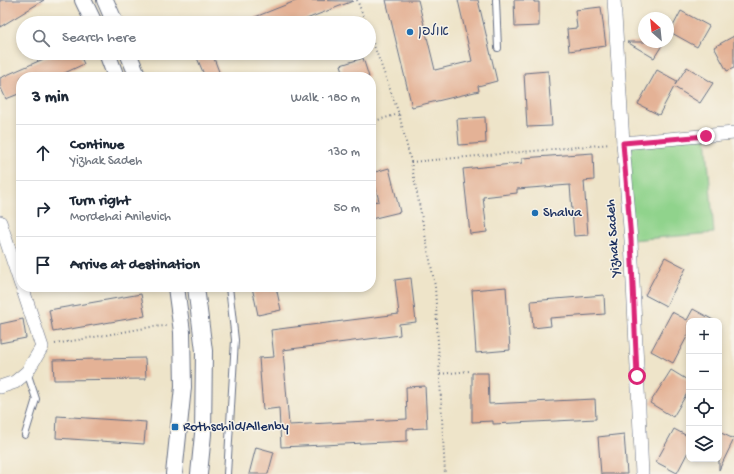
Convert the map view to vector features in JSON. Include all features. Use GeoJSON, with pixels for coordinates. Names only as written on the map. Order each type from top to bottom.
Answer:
{"type":"FeatureCollection","features":[{"type":"Feature","properties":{"kind":"street"},"geometry":{"type":"LineString","coordinates":[[83,0],[91,16]]}},
{"type":"Feature","properties":{"kind":"street"},"geometry":{"type":"LineString","coordinates":[[105,0],[112,16]]}},
{"type":"Feature","properties":{"kind":"street","name":"Yizhak Sadeh"},"geometry":{"type":"LineString","coordinates":[[614,0],[631,240],[642,474]]}},
{"type":"Feature","properties":{"kind":"street"},"geometry":{"type":"LineString","coordinates":[[110,60],[114,72]]}},
{"type":"Feature","properties":{"kind":"street"},"geometry":{"type":"LineString","coordinates":[[132,60],[138,72]]}},
{"type":"Feature","properties":{"kind":"street"},"geometry":{"type":"LineString","coordinates":[[623,143],[734,134]]}},
{"type":"Feature","properties":{"kind":"street"},"geometry":{"type":"LineString","coordinates":[[0,222],[16,271]]}},
{"type":"Feature","properties":{"kind":"street"},"geometry":{"type":"LineString","coordinates":[[0,387],[15,382],[27,372],[42,347],[23,292]]}},
{"type":"Feature","properties":{"kind":"street"},"geometry":{"type":"LineString","coordinates":[[174,474],[183,387],[182,332],[177,292]]}},
{"type":"Feature","properties":{"kind":"street"},"geometry":{"type":"LineString","coordinates":[[197,292],[204,351],[203,434],[199,474]]}},
{"type":"Feature","properties":{"kind":"lane"},"geometry":{"type":"LineString","coordinates":[[496,0],[498,48]]}},
{"type":"Feature","properties":{"kind":"lane"},"geometry":{"type":"LineString","coordinates":[[226,474],[235,340],[230,292]]}},
{"type":"Feature","properties":{"kind":"lane"},"geometry":{"type":"LineString","coordinates":[[25,434],[36,399],[27,372]]}},
{"type":"Feature","properties":{"kind":"path"},"geometry":{"type":"LineString","coordinates":[[357,0],[363,16]]}},
{"type":"Feature","properties":{"kind":"path"},"geometry":{"type":"LineString","coordinates":[[376,51],[399,114],[411,162],[435,286],[446,474]]}},
{"type":"Feature","properties":{"kind":"path"},"geometry":{"type":"LineString","coordinates":[[376,121],[399,114]]}},
{"type":"Feature","properties":{"kind":"path"},"geometry":{"type":"LineString","coordinates":[[411,162],[623,143]]}},
{"type":"Feature","properties":{"kind":"path"},"geometry":{"type":"LineString","coordinates":[[42,347],[151,327],[170,326]]}},
{"type":"Feature","properties":{"kind":"path"},"geometry":{"type":"LineString","coordinates":[[440,374],[470,371]]}},
{"type":"Feature","properties":{"kind":"green space"},"geometry":{"type":"Polygon","coordinates":[[[706,136],[714,233],[631,240],[623,143],[706,136]]]}},
{"type":"Feature","properties":{"kind":"building"},"geometry":{"type":"Polygon","coordinates":[[[0,0],[44,0],[16,16],[0,27],[0,0]]]}},
{"type":"Feature","properties":{"kind":"building"},"geometry":{"type":"Polygon","coordinates":[[[298,0],[353,1],[314,16],[258,16],[298,0]]]}},
{"type":"Feature","properties":{"kind":"building","name":"אולפן"},"geometry":{"type":"Polygon","coordinates":[[[386,0],[418,0],[435,70],[472,61],[458,0],[478,0],[497,81],[478,86],[479,91],[412,107],[386,0]]]}},
{"type":"Feature","properties":{"kind":"building"},"geometry":{"type":"Polygon","coordinates":[[[514,0],[534,0],[534,2],[539,2],[539,26],[515,27],[514,0]]]}},
{"type":"Feature","properties":{"kind":"building"},"geometry":{"type":"Polygon","coordinates":[[[601,7],[606,46],[569,51],[567,29],[577,28],[575,10],[601,7]]]}},
{"type":"Feature","properties":{"kind":"building"},"geometry":{"type":"Polygon","coordinates":[[[681,11],[709,26],[697,47],[674,34],[674,24],[681,11]]]}},
{"type":"Feature","properties":{"kind":"building"},"geometry":{"type":"Polygon","coordinates":[[[734,36],[734,68],[727,71],[714,47],[734,36]]]}},
{"type":"Feature","properties":{"kind":"building"},"geometry":{"type":"Polygon","coordinates":[[[627,42],[638,42],[638,48],[660,48],[654,58],[627,42]]]}},
{"type":"Feature","properties":{"kind":"building"},"geometry":{"type":"Polygon","coordinates":[[[41,60],[82,60],[84,64],[67,72],[16,72],[16,95],[6,99],[0,86],[0,78],[41,60]]]}},
{"type":"Feature","properties":{"kind":"building"},"geometry":{"type":"Polygon","coordinates":[[[198,60],[215,60],[219,72],[203,72],[198,60]]]}},
{"type":"Feature","properties":{"kind":"building"},"geometry":{"type":"Polygon","coordinates":[[[357,60],[364,60],[367,72],[343,72],[341,65],[357,60]]]}},
{"type":"Feature","properties":{"kind":"building"},"geometry":{"type":"Polygon","coordinates":[[[687,67],[713,83],[700,103],[674,87],[659,115],[638,104],[657,70],[677,81],[675,85],[687,67]]]}},
{"type":"Feature","properties":{"kind":"building"},"geometry":{"type":"Polygon","coordinates":[[[548,71],[552,126],[527,127],[524,73],[548,71]]]}},
{"type":"Feature","properties":{"kind":"building"},"geometry":{"type":"Polygon","coordinates":[[[485,117],[486,143],[459,145],[457,119],[485,117]]]}},
{"type":"Feature","properties":{"kind":"building"},"geometry":{"type":"Polygon","coordinates":[[[593,153],[594,180],[584,181],[588,235],[574,236],[570,185],[517,189],[517,193],[483,197],[487,232],[470,234],[463,169],[522,163],[522,158],[593,153]]]}},
{"type":"Feature","properties":{"kind":"building"},"geometry":{"type":"Polygon","coordinates":[[[389,168],[400,212],[376,218],[376,201],[379,201],[376,189],[376,172],[389,168]]]}},
{"type":"Feature","properties":{"kind":"building"},"geometry":{"type":"Polygon","coordinates":[[[665,257],[686,268],[666,306],[645,295],[665,257]]]}},
{"type":"Feature","properties":{"kind":"building"},"geometry":{"type":"Polygon","coordinates":[[[411,278],[416,322],[399,324],[400,335],[283,350],[289,425],[407,419],[406,387],[425,386],[427,428],[407,429],[407,441],[281,447],[279,408],[263,410],[259,358],[274,357],[271,330],[399,314],[395,280],[411,278]]]}},
{"type":"Feature","properties":{"kind":"building"},"geometry":{"type":"Polygon","coordinates":[[[506,287],[510,350],[476,353],[472,290],[506,287]]]}},
{"type":"Feature","properties":{"kind":"building"},"geometry":{"type":"Polygon","coordinates":[[[253,292],[277,292],[281,310],[258,315],[253,292]]]}},
{"type":"Feature","properties":{"kind":"building"},"geometry":{"type":"Polygon","coordinates":[[[141,294],[145,316],[53,332],[49,310],[141,294]]]}},
{"type":"Feature","properties":{"kind":"building"},"geometry":{"type":"Polygon","coordinates":[[[604,295],[605,314],[550,318],[551,326],[533,328],[531,301],[604,295]]]}},
{"type":"Feature","properties":{"kind":"building"},"geometry":{"type":"Polygon","coordinates":[[[693,309],[710,318],[688,318],[693,309]]]}},
{"type":"Feature","properties":{"kind":"building"},"geometry":{"type":"Polygon","coordinates":[[[672,312],[686,319],[686,339],[673,363],[651,351],[672,312]]]}},
{"type":"Feature","properties":{"kind":"building"},"geometry":{"type":"Polygon","coordinates":[[[23,319],[26,338],[0,343],[0,324],[23,319]]]}},
{"type":"Feature","properties":{"kind":"building"},"geometry":{"type":"Polygon","coordinates":[[[145,358],[146,379],[54,380],[53,360],[145,358]]]}},
{"type":"Feature","properties":{"kind":"building"},"geometry":{"type":"Polygon","coordinates":[[[671,370],[686,379],[686,395],[673,417],[650,403],[671,370]]]}},
{"type":"Feature","properties":{"kind":"building"},"geometry":{"type":"Polygon","coordinates":[[[472,373],[488,373],[489,404],[595,399],[596,419],[493,424],[493,421],[472,422],[472,373]]]}},
{"type":"Feature","properties":{"kind":"building"},"geometry":{"type":"Polygon","coordinates":[[[57,416],[146,422],[144,444],[56,438],[57,416]]]}},
{"type":"Feature","properties":{"kind":"building"},"geometry":{"type":"Polygon","coordinates":[[[674,429],[686,435],[686,456],[677,473],[656,462],[674,429]]]}},
{"type":"Feature","properties":{"kind":"building"},"geometry":{"type":"Polygon","coordinates":[[[722,433],[734,439],[719,470],[719,462],[722,462],[722,433]]]}},
{"type":"Feature","properties":{"kind":"building"},"geometry":{"type":"Polygon","coordinates":[[[624,434],[627,474],[601,474],[598,437],[624,434]]]}},
{"type":"Feature","properties":{"kind":"building"},"geometry":{"type":"Polygon","coordinates":[[[256,447],[274,452],[268,474],[249,474],[256,447]]]}},
{"type":"Feature","properties":{"kind":"place","name":"אולפן"},"geometry":{"type":"Point","coordinates":[410,32]}},
{"type":"Feature","properties":{"kind":"place","name":"Shalva"},"geometry":{"type":"Point","coordinates":[535,213]}},
{"type":"Feature","properties":{"kind":"place","name":"Rothschild/Allenby"},"geometry":{"type":"Point","coordinates":[175,427]}},
{"type":"Feature","properties":{"kind":"route"},"geometry":{"type":"LineString","coordinates":[[637,376],[631,240],[623,143],[706,136]]}}]}
